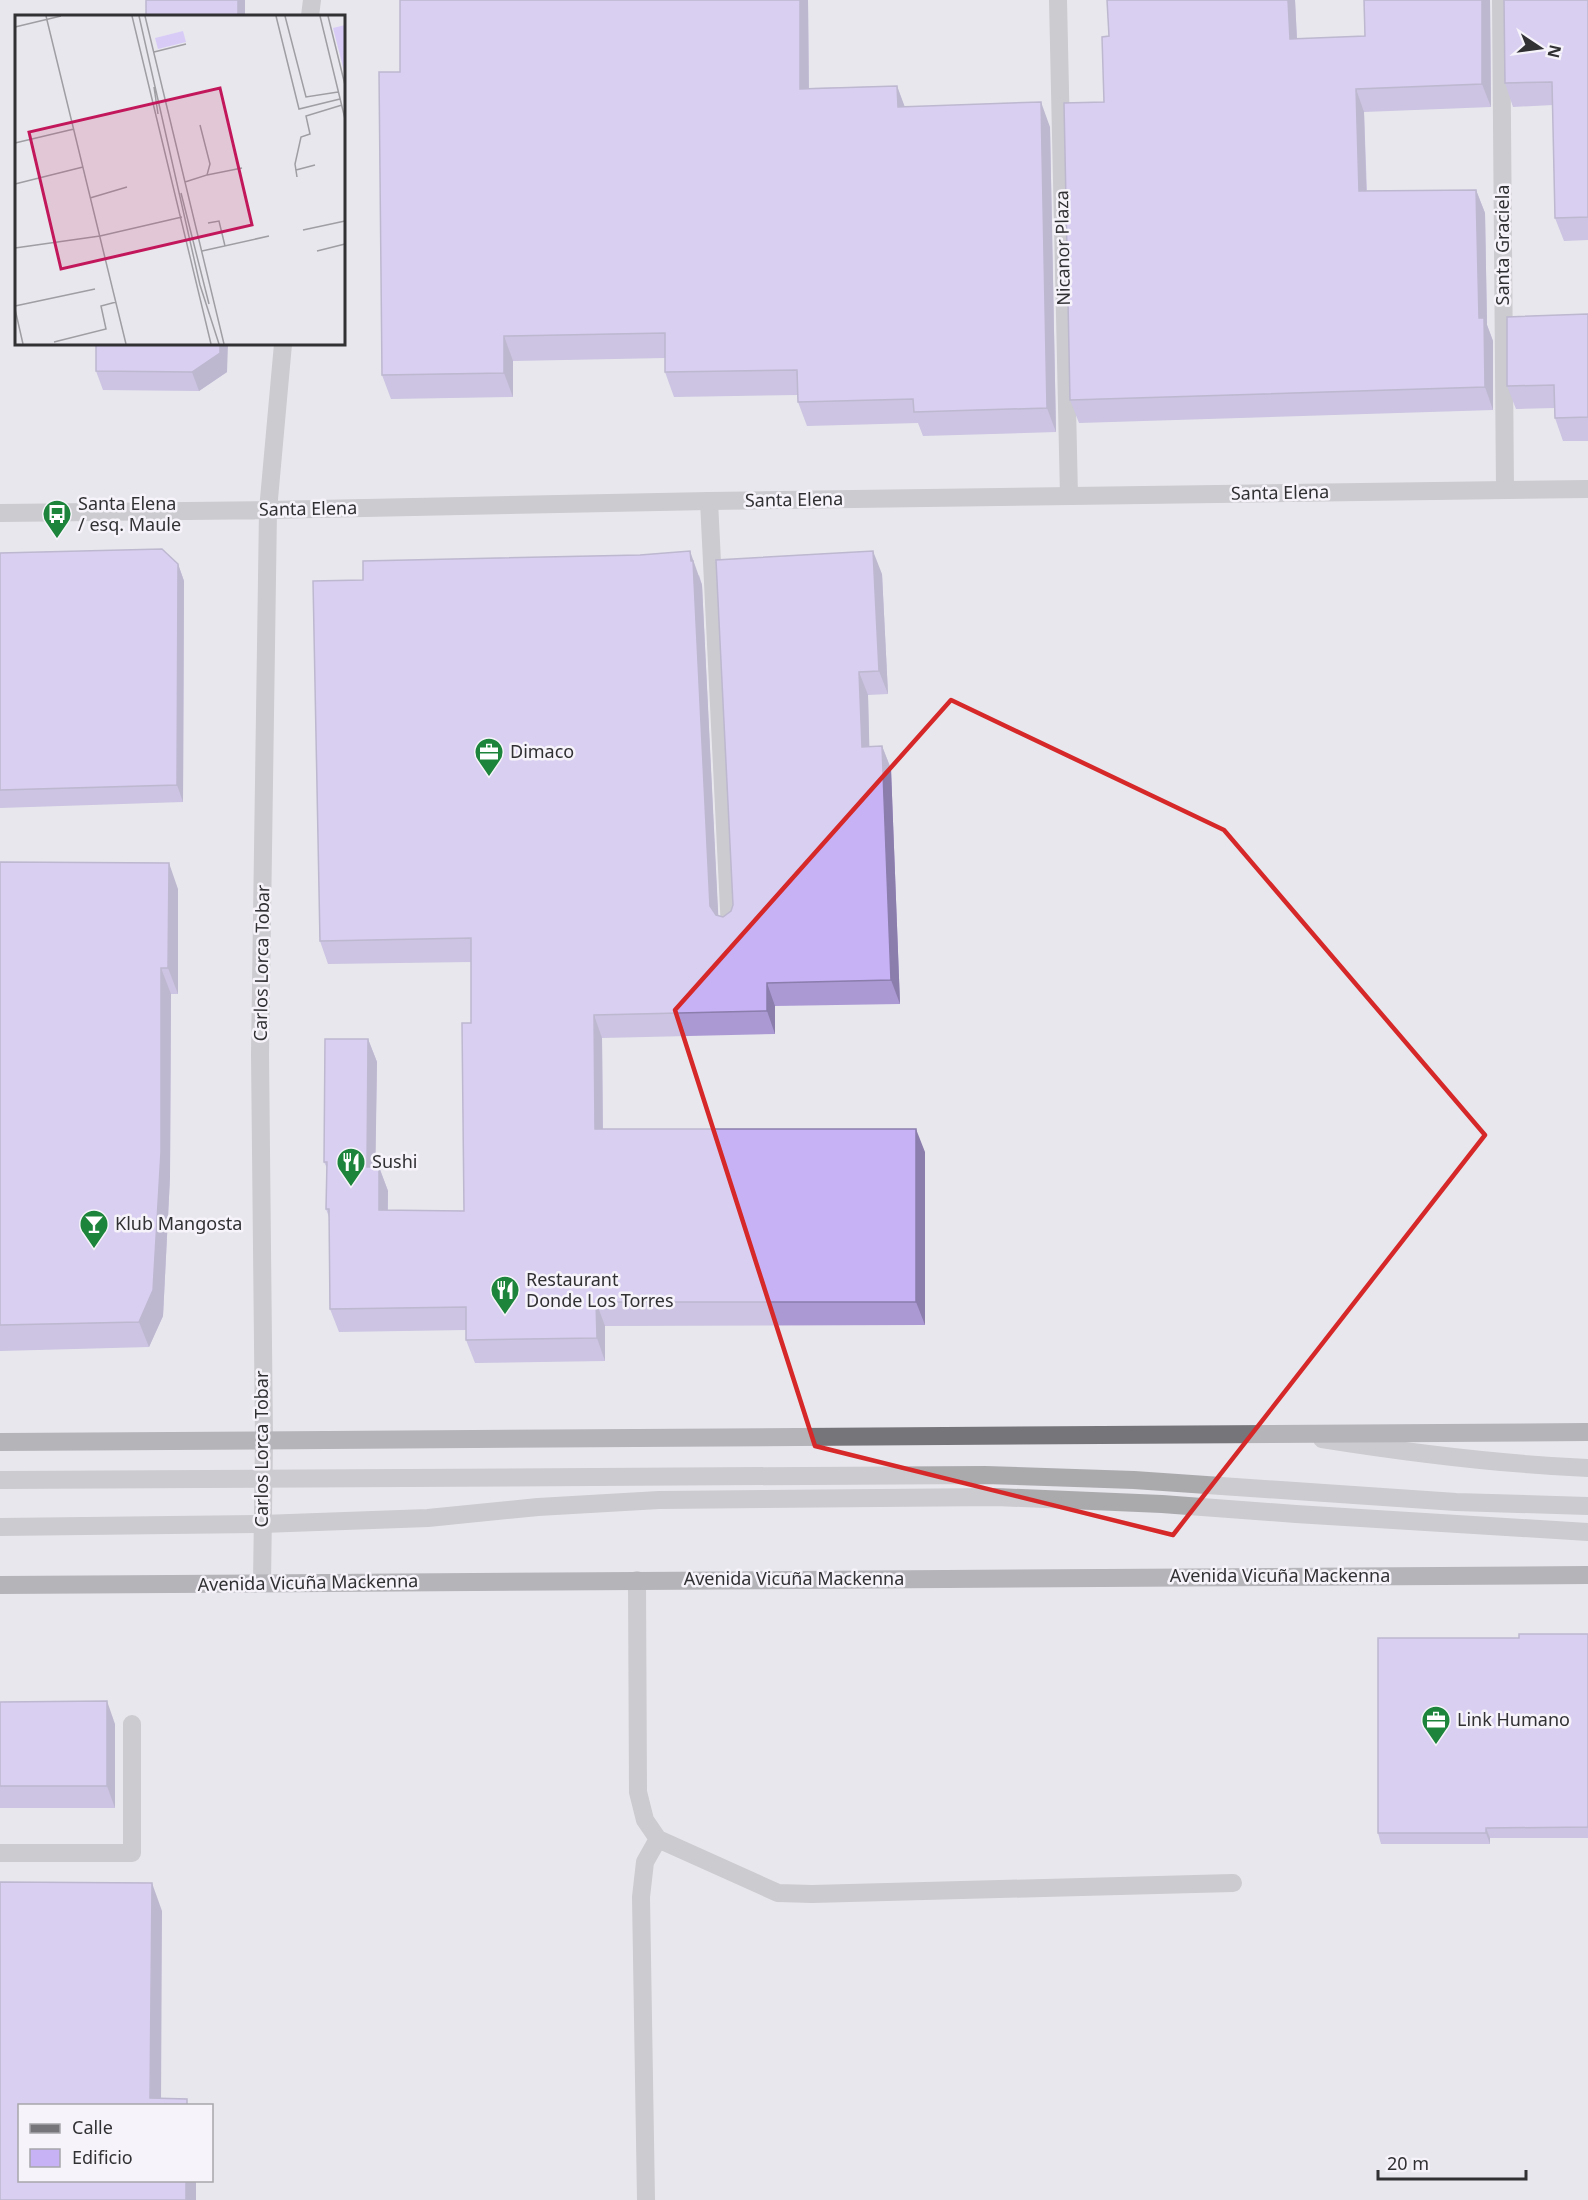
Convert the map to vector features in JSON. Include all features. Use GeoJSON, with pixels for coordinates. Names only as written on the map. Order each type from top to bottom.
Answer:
{"type":"FeatureCollection","features":[{"type":"Feature","properties":{"kind":"main road"},"geometry":{"type":"LineString","coordinates":[[0,1442],[1588,1432]]}},
{"type":"Feature","properties":{"kind":"main road","name":"Avenida Vicuña Mackenna"},"geometry":{"type":"LineString","coordinates":[[0,1585],[1588,1575]]}},
{"type":"Feature","properties":{"kind":"street"},"geometry":{"type":"LineString","coordinates":[[310,15],[312,0]]}},
{"type":"Feature","properties":{"kind":"street","name":"Nicanor Plaza"},"geometry":{"type":"LineString","coordinates":[[1058,0],[1069,496]]}},
{"type":"Feature","properties":{"kind":"street","name":"Santa Graciela"},"geometry":{"type":"LineString","coordinates":[[1501,0],[1505,490]]}},
{"type":"Feature","properties":{"kind":"street","name":"Carlos Lorca Tobar"},"geometry":{"type":"LineString","coordinates":[[262,1583],[264,1440],[260,1054],[268,510],[283,345]]}},
{"type":"Feature","properties":{"kind":"street","name":"Santa Elena"},"geometry":{"type":"LineString","coordinates":[[0,513],[1588,489]]}},
{"type":"Feature","properties":{"kind":"street"},"geometry":{"type":"LineString","coordinates":[[709,501],[730,929]]}},
{"type":"Feature","properties":{"kind":"street"},"geometry":{"type":"LineString","coordinates":[[1297,1435],[1480,1460],[1588,1468]]}},
{"type":"Feature","properties":{"kind":"street"},"geometry":{"type":"LineString","coordinates":[[0,1480],[985,1474],[1134,1480],[1456,1502],[1588,1506]]}},
{"type":"Feature","properties":{"kind":"street"},"geometry":{"type":"LineString","coordinates":[[0,1527],[262,1524],[428,1518],[538,1507],[659,1500],[996,1497],[1162,1504],[1588,1532]]}},
{"type":"Feature","properties":{"kind":"street"},"geometry":{"type":"LineString","coordinates":[[637,1580],[638,1792],[645,1820],[658,1839],[777,1893],[1233,1883]]}},
{"type":"Feature","properties":{"kind":"street"},"geometry":{"type":"LineString","coordinates":[[0,1853],[132,1853],[132,1724]]}},
{"type":"Feature","properties":{"kind":"street"},"geometry":{"type":"LineString","coordinates":[[645,2200],[640,1897],[645,1862],[658,1839]]}},
{"type":"Feature","properties":{"kind":"highlighted area"},"geometry":{"type":"Polygon","coordinates":[[[951,700],[1224,830],[1485,1135],[1173,1535],[815,1446],[675,1010],[951,700]]]}},
{"type":"Feature","properties":{"kind":"building"},"geometry":{"type":"Polygon","coordinates":[[[146,0],[238,0],[238,15],[146,15],[146,0]]]}},
{"type":"Feature","properties":{"kind":"building"},"geometry":{"type":"Polygon","coordinates":[[[400,0],[800,0],[800,89],[897,86],[898,107],[1041,102],[1047,408],[914,412],[913,399],[798,402],[797,370],[665,372],[665,333],[504,336],[504,373],[382,375],[379,72],[400,72],[400,0]]]}},
{"type":"Feature","properties":{"kind":"building"},"geometry":{"type":"Polygon","coordinates":[[[1107,0],[1288,0],[1290,39],[1365,36],[1364,0],[1482,0],[1482,84],[1356,89],[1359,191],[1476,190],[1479,318],[1484,318],[1485,387],[1070,400],[1064,103],[1104,102],[1102,37],[1109,36],[1107,0]]]}},
{"type":"Feature","properties":{"kind":"building"},"geometry":{"type":"Polygon","coordinates":[[[1504,0],[1588,0],[1588,217],[1555,218],[1552,82],[1505,83],[1504,0]]]}},
{"type":"Feature","properties":{"kind":"building"},"geometry":{"type":"Polygon","coordinates":[[[1588,314],[1588,417],[1555,418],[1554,385],[1507,386],[1507,317],[1588,314]]]}},
{"type":"Feature","properties":{"kind":"building"},"geometry":{"type":"Polygon","coordinates":[[[96,345],[220,345],[220,353],[192,372],[96,371],[96,345]]]}},
{"type":"Feature","properties":{"kind":"building"},"geometry":{"type":"Polygon","coordinates":[[[162,549],[178,564],[177,785],[0,790],[0,553],[162,549]]]}},
{"type":"Feature","properties":{"kind":"building"},"geometry":{"type":"Polygon","coordinates":[[[690,551],[691,561],[693,561],[710,906],[716,915],[723,917],[731,911],[733,905],[716,560],[873,551],[879,671],[859,672],[862,747],[882,746],[891,980],[767,983],[767,1011],[594,1015],[595,1129],[916,1129],[916,1302],[596,1302],[597,1338],[466,1340],[466,1307],[330,1309],[329,1209],[326,1209],[327,1162],[324,1162],[325,1039],[368,1039],[367,1167],[379,1167],[379,1210],[464,1211],[462,1023],[471,1023],[471,938],[320,941],[313,581],[363,580],[363,561],[640,555],[690,551]]]}},
{"type":"Feature","properties":{"kind":"building"},"geometry":{"type":"Polygon","coordinates":[[[0,862],[169,863],[168,968],[161,968],[161,1152],[153,1290],[139,1322],[0,1325],[0,862]]]}},
{"type":"Feature","properties":{"kind":"building"},"geometry":{"type":"Polygon","coordinates":[[[1519,1634],[1588,1634],[1588,1827],[1486,1828],[1486,1833],[1378,1833],[1378,1638],[1519,1638],[1519,1634]]]}},
{"type":"Feature","properties":{"kind":"building"},"geometry":{"type":"Polygon","coordinates":[[[107,1701],[107,1786],[0,1786],[0,1702],[107,1701]]]}},
{"type":"Feature","properties":{"kind":"building"},"geometry":{"type":"Polygon","coordinates":[[[0,1882],[152,1883],[150,2098],[187,2099],[187,2104],[18,2104],[18,2182],[186,2182],[186,2200],[0,2200],[0,1882]]]}},
{"type":"Feature","properties":{"kind":"place","name":"Santa Elena / esq. Maule"},"geometry":{"type":"Point","coordinates":[57,540]}},
{"type":"Feature","properties":{"kind":"place","name":"Dimaco"},"geometry":{"type":"Point","coordinates":[489,778]}},
{"type":"Feature","properties":{"kind":"place","name":"Sushi"},"geometry":{"type":"Point","coordinates":[351,1188]}},
{"type":"Feature","properties":{"kind":"place","name":"Klub Mangosta"},"geometry":{"type":"Point","coordinates":[94,1250]}},
{"type":"Feature","properties":{"kind":"place","name":"Restaurant Donde Los Torres"},"geometry":{"type":"Point","coordinates":[505,1316]}},
{"type":"Feature","properties":{"kind":"place","name":"Link Humano"},"geometry":{"type":"Point","coordinates":[1436,1746]}}]}
